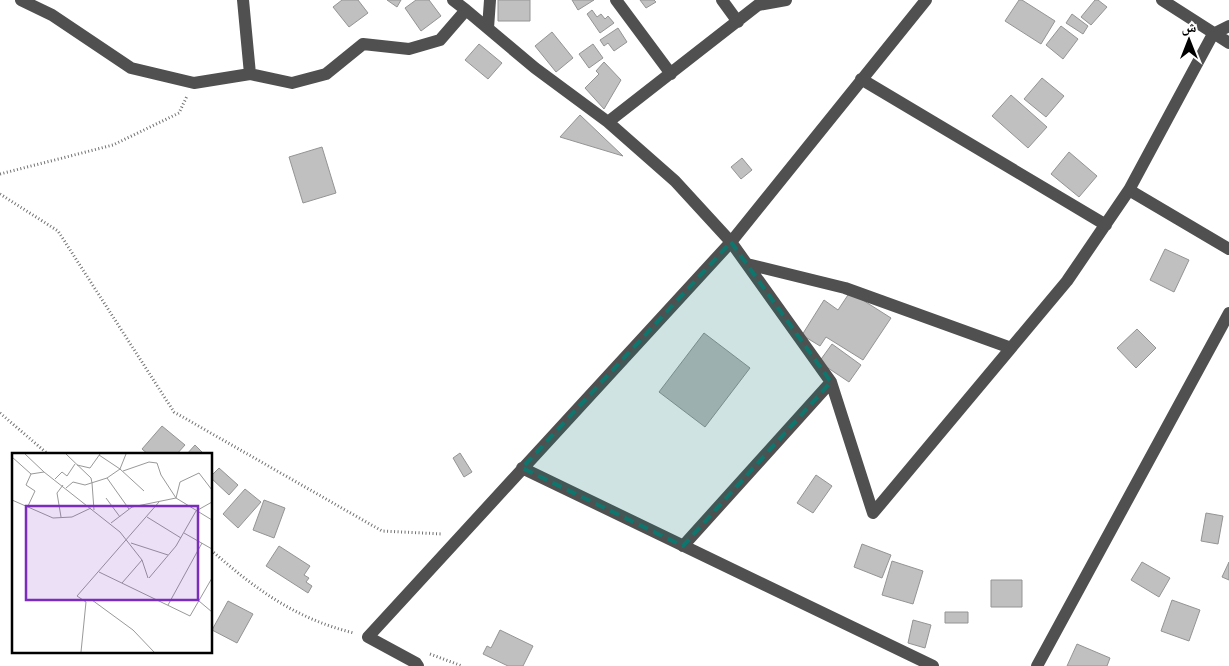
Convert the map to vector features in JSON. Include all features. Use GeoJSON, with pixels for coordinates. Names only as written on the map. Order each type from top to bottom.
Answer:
{"type":"FeatureCollection","features":[{"type":"Feature","properties":{"kind":"street"},"geometry":{"type":"LineString","coordinates":[[21,0],[52,15],[130,68],[194,83],[250,74],[292,83],[326,74],[363,44],[408,48],[440,40],[466,10]]}},
{"type":"Feature","properties":{"kind":"street"},"geometry":{"type":"LineString","coordinates":[[243,0],[250,74]]}},
{"type":"Feature","properties":{"kind":"street"},"geometry":{"type":"LineString","coordinates":[[452,0],[535,68],[608,122],[675,181],[731,242],[831,382],[873,512],[1068,282],[1129,190],[1213,34],[1229,26]]}},
{"type":"Feature","properties":{"kind":"street"},"geometry":{"type":"LineString","coordinates":[[488,28],[490,0]]}},
{"type":"Feature","properties":{"kind":"street"},"geometry":{"type":"LineString","coordinates":[[616,0],[670,74]]}},
{"type":"Feature","properties":{"kind":"street"},"geometry":{"type":"LineString","coordinates":[[722,0],[738,22]]}},
{"type":"Feature","properties":{"kind":"street"},"geometry":{"type":"LineString","coordinates":[[608,122],[758,5],[786,0]]}},
{"type":"Feature","properties":{"kind":"street"},"geometry":{"type":"LineString","coordinates":[[418,666],[416,663],[368,637],[731,242],[861,78],[926,0]]}},
{"type":"Feature","properties":{"kind":"street"},"geometry":{"type":"LineString","coordinates":[[1162,0],[1229,43]]}},
{"type":"Feature","properties":{"kind":"street"},"geometry":{"type":"LineString","coordinates":[[861,78],[1106,225]]}},
{"type":"Feature","properties":{"kind":"street"},"geometry":{"type":"LineString","coordinates":[[1129,190],[1229,249]]}},
{"type":"Feature","properties":{"kind":"street"},"geometry":{"type":"LineString","coordinates":[[747,264],[845,288],[1011,348]]}},
{"type":"Feature","properties":{"kind":"street"},"geometry":{"type":"LineString","coordinates":[[1037,666],[1229,313]]}},
{"type":"Feature","properties":{"kind":"street"},"geometry":{"type":"LineString","coordinates":[[683,546],[831,382]]}},
{"type":"Feature","properties":{"kind":"street"},"geometry":{"type":"LineString","coordinates":[[522,468],[933,666]]}},
{"type":"Feature","properties":{"kind":"path"},"geometry":{"type":"LineString","coordinates":[[0,174],[113,145],[179,113],[194,83]]}},
{"type":"Feature","properties":{"kind":"path"},"geometry":{"type":"LineString","coordinates":[[0,194],[58,231],[174,412],[382,532],[461,535]]}},
{"type":"Feature","properties":{"kind":"path"},"geometry":{"type":"LineString","coordinates":[[0,413],[47,453]]}},
{"type":"Feature","properties":{"kind":"path"},"geometry":{"type":"LineString","coordinates":[[212,551],[242,578],[293,611],[334,628],[368,637]]}},
{"type":"Feature","properties":{"kind":"highlighted area"},"geometry":{"type":"Polygon","coordinates":[[[731,242],[831,382],[683,546],[522,468],[731,242]]]}},
{"type":"Feature","properties":{"kind":"building"},"geometry":{"type":"Polygon","coordinates":[[[342,0],[358,0],[368,13],[349,27],[333,7],[342,0]]]}},
{"type":"Feature","properties":{"kind":"building"},"geometry":{"type":"Polygon","coordinates":[[[387,0],[401,0],[397,7],[387,0]]]}},
{"type":"Feature","properties":{"kind":"building"},"geometry":{"type":"Polygon","coordinates":[[[416,0],[429,0],[441,16],[421,31],[405,8],[416,0]]]}},
{"type":"Feature","properties":{"kind":"building"},"geometry":{"type":"Polygon","coordinates":[[[498,0],[530,0],[530,21],[498,21],[498,0]]]}},
{"type":"Feature","properties":{"kind":"building"},"geometry":{"type":"Polygon","coordinates":[[[572,0],[594,0],[578,10],[572,0]]]}},
{"type":"Feature","properties":{"kind":"building"},"geometry":{"type":"Polygon","coordinates":[[[640,0],[654,0],[656,2],[646,8],[640,0]]]}},
{"type":"Feature","properties":{"kind":"building"},"geometry":{"type":"Polygon","coordinates":[[[1019,0],[1022,0],[1055,21],[1041,44],[1005,21],[1019,0]]]}},
{"type":"Feature","properties":{"kind":"building"},"geometry":{"type":"Polygon","coordinates":[[[1095,0],[1098,0],[1107,7],[1091,25],[1081,17],[1095,0]]]}},
{"type":"Feature","properties":{"kind":"building"},"geometry":{"type":"Polygon","coordinates":[[[592,10],[597,17],[601,14],[605,19],[608,16],[614,23],[600,33],[587,14],[592,10]]]}},
{"type":"Feature","properties":{"kind":"building"},"geometry":{"type":"Polygon","coordinates":[[[1072,14],[1088,26],[1083,34],[1066,23],[1072,14]]]}},
{"type":"Feature","properties":{"kind":"building"},"geometry":{"type":"Polygon","coordinates":[[[1061,26],[1078,39],[1063,59],[1046,45],[1061,26]]]}},
{"type":"Feature","properties":{"kind":"building"},"geometry":{"type":"Polygon","coordinates":[[[618,28],[627,42],[614,51],[608,43],[604,46],[600,40],[618,28]]]}},
{"type":"Feature","properties":{"kind":"building"},"geometry":{"type":"Polygon","coordinates":[[[552,32],[573,58],[556,72],[535,46],[552,32]]]}},
{"type":"Feature","properties":{"kind":"building"},"geometry":{"type":"Polygon","coordinates":[[[479,44],[502,63],[488,79],[465,60],[479,44]]]}},
{"type":"Feature","properties":{"kind":"building"},"geometry":{"type":"Polygon","coordinates":[[[593,44],[603,58],[589,68],[579,54],[593,44]]]}},
{"type":"Feature","properties":{"kind":"building"},"geometry":{"type":"Polygon","coordinates":[[[604,62],[621,80],[604,109],[585,88],[599,74],[596,71],[604,62]]]}},
{"type":"Feature","properties":{"kind":"building"},"geometry":{"type":"Polygon","coordinates":[[[1042,78],[1064,96],[1046,117],[1024,99],[1042,78]]]}},
{"type":"Feature","properties":{"kind":"building"},"geometry":{"type":"Polygon","coordinates":[[[1011,95],[1047,127],[1028,148],[992,116],[1011,95]]]}},
{"type":"Feature","properties":{"kind":"building"},"geometry":{"type":"Polygon","coordinates":[[[580,115],[623,156],[560,137],[580,115]]]}},
{"type":"Feature","properties":{"kind":"building"},"geometry":{"type":"Polygon","coordinates":[[[322,147],[336,193],[303,203],[289,157],[322,147]]]}},
{"type":"Feature","properties":{"kind":"building"},"geometry":{"type":"Polygon","coordinates":[[[1069,152],[1097,176],[1079,197],[1051,174],[1069,152]]]}},
{"type":"Feature","properties":{"kind":"building"},"geometry":{"type":"Polygon","coordinates":[[[742,158],[752,170],[741,179],[731,167],[742,158]]]}},
{"type":"Feature","properties":{"kind":"building"},"geometry":{"type":"Polygon","coordinates":[[[1165,249],[1189,260],[1174,292],[1150,280],[1165,249]]]}},
{"type":"Feature","properties":{"kind":"building"},"geometry":{"type":"Polygon","coordinates":[[[850,292],[891,318],[863,360],[826,337],[820,346],[802,335],[824,300],[838,310],[850,292]]]}},
{"type":"Feature","properties":{"kind":"building"},"geometry":{"type":"Polygon","coordinates":[[[1137,329],[1156,348],[1136,368],[1117,348],[1137,329]]]}},
{"type":"Feature","properties":{"kind":"building"},"geometry":{"type":"Polygon","coordinates":[[[704,333],[750,368],[705,427],[659,392],[704,333]]]}},
{"type":"Feature","properties":{"kind":"building"},"geometry":{"type":"Polygon","coordinates":[[[832,344],[861,365],[849,382],[819,362],[832,344]]]}},
{"type":"Feature","properties":{"kind":"building"},"geometry":{"type":"Polygon","coordinates":[[[162,426],[185,445],[178,453],[147,453],[142,449],[162,426]]]}},
{"type":"Feature","properties":{"kind":"building"},"geometry":{"type":"Polygon","coordinates":[[[195,445],[203,453],[188,453],[195,445]]]}},
{"type":"Feature","properties":{"kind":"building"},"geometry":{"type":"Polygon","coordinates":[[[460,453],[472,472],[464,477],[453,458],[460,453]]]}},
{"type":"Feature","properties":{"kind":"building"},"geometry":{"type":"Polygon","coordinates":[[[219,468],[238,485],[229,495],[212,479],[212,475],[219,468]]]}},
{"type":"Feature","properties":{"kind":"building"},"geometry":{"type":"Polygon","coordinates":[[[816,475],[832,486],[813,513],[797,503],[816,475]]]}},
{"type":"Feature","properties":{"kind":"building"},"geometry":{"type":"Polygon","coordinates":[[[245,489],[261,502],[238,528],[223,514],[245,489]]]}},
{"type":"Feature","properties":{"kind":"building"},"geometry":{"type":"Polygon","coordinates":[[[264,500],[285,508],[274,538],[253,530],[264,500]]]}},
{"type":"Feature","properties":{"kind":"building"},"geometry":{"type":"Polygon","coordinates":[[[1206,513],[1223,516],[1218,544],[1201,541],[1206,513]]]}},
{"type":"Feature","properties":{"kind":"building"},"geometry":{"type":"Polygon","coordinates":[[[862,544],[891,555],[882,578],[854,567],[862,544]]]}},
{"type":"Feature","properties":{"kind":"building"},"geometry":{"type":"Polygon","coordinates":[[[279,546],[310,566],[304,575],[309,578],[306,582],[312,586],[308,593],[266,566],[279,546]]]}},
{"type":"Feature","properties":{"kind":"building"},"geometry":{"type":"Polygon","coordinates":[[[892,561],[923,571],[913,604],[882,595],[892,561]]]}},
{"type":"Feature","properties":{"kind":"building"},"geometry":{"type":"Polygon","coordinates":[[[1142,562],[1170,578],[1159,597],[1131,580],[1142,562]]]}},
{"type":"Feature","properties":{"kind":"building"},"geometry":{"type":"Polygon","coordinates":[[[1229,562],[1229,580],[1222,577],[1229,562]]]}},
{"type":"Feature","properties":{"kind":"building"},"geometry":{"type":"Polygon","coordinates":[[[991,580],[1022,580],[1022,607],[991,607],[991,580]]]}},
{"type":"Feature","properties":{"kind":"building"},"geometry":{"type":"Polygon","coordinates":[[[1172,600],[1200,610],[1189,641],[1161,631],[1172,600]]]}},
{"type":"Feature","properties":{"kind":"building"},"geometry":{"type":"Polygon","coordinates":[[[228,601],[253,614],[237,643],[212,630],[228,601]]]}},
{"type":"Feature","properties":{"kind":"building"},"geometry":{"type":"Polygon","coordinates":[[[945,612],[968,612],[968,623],[945,623],[945,612]]]}},
{"type":"Feature","properties":{"kind":"building"},"geometry":{"type":"Polygon","coordinates":[[[913,620],[931,625],[925,648],[908,643],[913,620]]]}},
{"type":"Feature","properties":{"kind":"building"},"geometry":{"type":"Polygon","coordinates":[[[500,630],[533,646],[523,666],[508,666],[483,654],[487,646],[491,648],[500,630]]]}},
{"type":"Feature","properties":{"kind":"building"},"geometry":{"type":"Polygon","coordinates":[[[1077,644],[1110,658],[1107,666],[1067,666],[1077,644]]]}}]}
